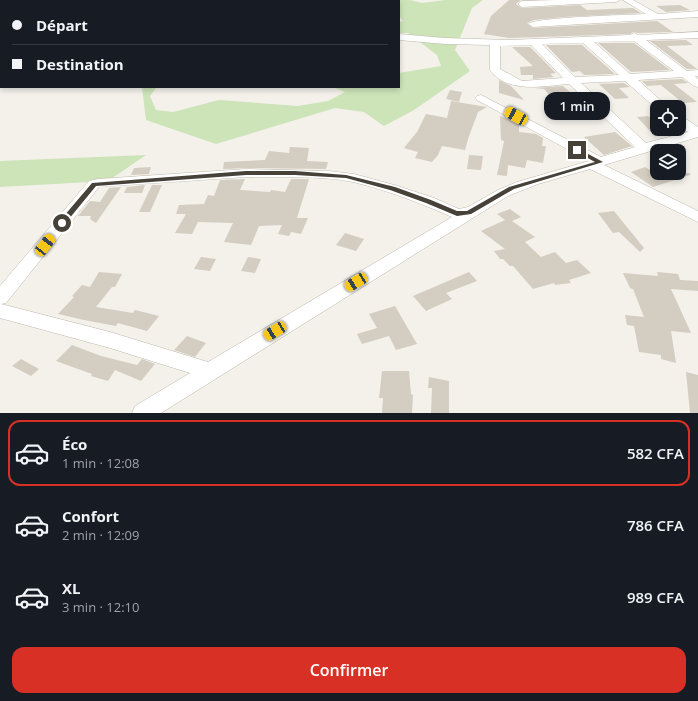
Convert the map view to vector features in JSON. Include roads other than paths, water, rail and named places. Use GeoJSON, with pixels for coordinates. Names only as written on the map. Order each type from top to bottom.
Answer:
{"type":"FeatureCollection","features":[{"type":"Feature","properties":{"kind":"street"},"geometry":{"type":"LineString","coordinates":[[525,0],[521,3],[552,4],[616,0]]}},
{"type":"Feature","properties":{"kind":"street"},"geometry":{"type":"LineString","coordinates":[[627,0],[673,26],[693,34],[698,42]]}},
{"type":"Feature","properties":{"kind":"street"},"geometry":{"type":"LineString","coordinates":[[533,24],[608,18],[658,18],[698,14]]}},
{"type":"Feature","properties":{"kind":"street"},"geometry":{"type":"LineString","coordinates":[[608,18],[624,28],[640,30],[650,36]]}},
{"type":"Feature","properties":{"kind":"street"},"geometry":{"type":"LineString","coordinates":[[400,37],[495,43],[693,34]]}},
{"type":"Feature","properties":{"kind":"street"},"geometry":{"type":"LineString","coordinates":[[634,36],[698,84]]}},
{"type":"Feature","properties":{"kind":"street"},"geometry":{"type":"LineString","coordinates":[[584,39],[654,100]]}},
{"type":"Feature","properties":{"kind":"street"},"geometry":{"type":"LineString","coordinates":[[534,42],[572,81],[644,148]]}},
{"type":"Feature","properties":{"kind":"street"},"geometry":{"type":"LineString","coordinates":[[495,43],[495,70],[501,75],[515,82],[524,84],[698,73]]}},
{"type":"Feature","properties":{"kind":"street"},"geometry":{"type":"LineString","coordinates":[[481,98],[596,163],[698,217]]}},
{"type":"Feature","properties":{"kind":"street"},"geometry":{"type":"LineString","coordinates":[[686,125],[698,133]]}},
{"type":"Feature","properties":{"kind":"street"},"geometry":{"type":"LineString","coordinates":[[143,413],[210,370],[403,254],[468,212],[512,188],[698,133]]}},
{"type":"Feature","properties":{"kind":"street"},"geometry":{"type":"LineString","coordinates":[[0,298],[45,245],[87,191],[94,184],[98,183],[246,173],[329,175],[354,178],[393,189],[429,201],[457,214],[468,212]]}},
{"type":"Feature","properties":{"kind":"street"},"geometry":{"type":"LineString","coordinates":[[0,310],[110,340],[210,370]]}}]}
